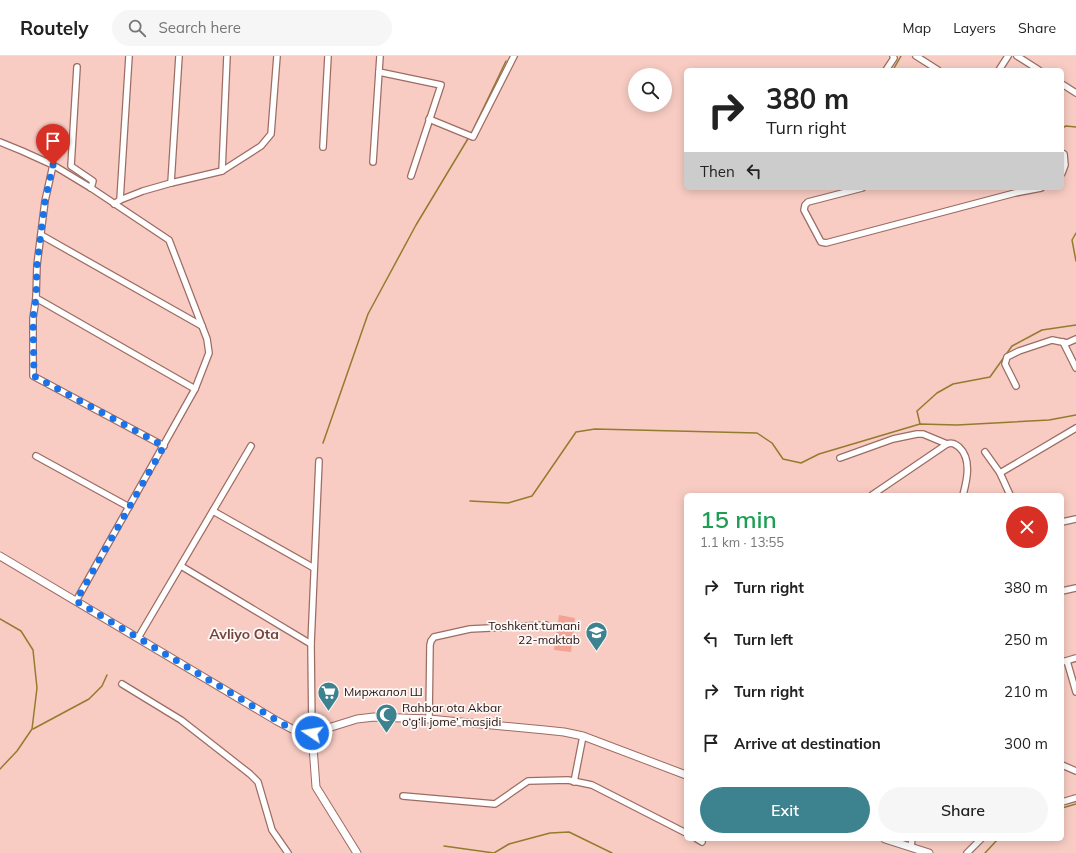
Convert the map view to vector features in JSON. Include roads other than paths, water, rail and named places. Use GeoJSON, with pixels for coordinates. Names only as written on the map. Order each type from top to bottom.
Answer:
{"type":"FeatureCollection","features":[{"type":"Feature","properties":{"kind":"street"},"geometry":{"type":"LineString","coordinates":[[120,200],[129,56]]}},
{"type":"Feature","properties":{"kind":"street"},"geometry":{"type":"LineString","coordinates":[[171,183],[178,56]]}},
{"type":"Feature","properties":{"kind":"street"},"geometry":{"type":"LineString","coordinates":[[222,171],[227,56]]}},
{"type":"Feature","properties":{"kind":"street"},"geometry":{"type":"LineString","coordinates":[[114,204],[142,191],[222,171],[255,150],[269,137],[272,126],[277,56]]}},
{"type":"Feature","properties":{"kind":"street"},"geometry":{"type":"LineString","coordinates":[[323,147],[328,56]]}},
{"type":"Feature","properties":{"kind":"street"},"geometry":{"type":"LineString","coordinates":[[373,162],[380,56]]}},
{"type":"Feature","properties":{"kind":"street"},"geometry":{"type":"LineString","coordinates":[[429,119],[473,137],[514,56]]}},
{"type":"Feature","properties":{"kind":"street"},"geometry":{"type":"LineString","coordinates":[[887,68],[894,58],[893,56]]}},
{"type":"Feature","properties":{"kind":"street"},"geometry":{"type":"LineString","coordinates":[[916,56],[935,68]]}},
{"type":"Feature","properties":{"kind":"street"},"geometry":{"type":"LineString","coordinates":[[1000,68],[1008,56]]}},
{"type":"Feature","properties":{"kind":"street"},"geometry":{"type":"LineString","coordinates":[[1017,56],[1036,68]]}},
{"type":"Feature","properties":{"kind":"street"},"geometry":{"type":"LineString","coordinates":[[77,67],[71,166],[93,181],[91,188]]}},
{"type":"Feature","properties":{"kind":"street"},"geometry":{"type":"LineString","coordinates":[[379,72],[441,85],[411,176]]}},
{"type":"Feature","properties":{"kind":"street"},"geometry":{"type":"LineString","coordinates":[[1064,85],[1076,93]]}},
{"type":"Feature","properties":{"kind":"street"},"geometry":{"type":"LineString","coordinates":[[0,142],[53,165],[170,240],[207,339],[209,353],[195,389],[76,601]]}},
{"type":"Feature","properties":{"kind":"street"},"geometry":{"type":"LineString","coordinates":[[1064,154],[1064,168]]}},
{"type":"Feature","properties":{"kind":"street"},"geometry":{"type":"LineString","coordinates":[[53,165],[45,201],[37,265],[36,298],[33,318],[34,376],[164,446]]}},
{"type":"Feature","properties":{"kind":"street"},"geometry":{"type":"LineString","coordinates":[[854,190],[808,202],[805,205],[804,210],[821,242],[826,243],[1031,190]]}},
{"type":"Feature","properties":{"kind":"street"},"geometry":{"type":"LineString","coordinates":[[41,235],[202,326]]}},
{"type":"Feature","properties":{"kind":"street"},"geometry":{"type":"LineString","coordinates":[[36,298],[195,389]]}},
{"type":"Feature","properties":{"kind":"street"},"geometry":{"type":"LineString","coordinates":[[1016,386],[1005,364],[1007,357],[1019,351],[1052,340],[1067,343],[1076,339]]}},
{"type":"Feature","properties":{"kind":"street"},"geometry":{"type":"LineString","coordinates":[[1063,342],[1076,368]]}},
{"type":"Feature","properties":{"kind":"street"},"geometry":{"type":"LineString","coordinates":[[1000,473],[1076,428]]}},
{"type":"Feature","properties":{"kind":"street"},"geometry":{"type":"LineString","coordinates":[[840,458],[893,439],[923,434],[947,444],[955,444],[963,451],[967,460],[967,471],[963,493]]}},
{"type":"Feature","properties":{"kind":"street"},"geometry":{"type":"LineString","coordinates":[[875,493],[947,444]]}},
{"type":"Feature","properties":{"kind":"street"},"geometry":{"type":"LineString","coordinates":[[138,638],[251,446]]}},
{"type":"Feature","properties":{"kind":"street"},"geometry":{"type":"LineString","coordinates":[[985,452],[1000,473],[1009,493]]}},
{"type":"Feature","properties":{"kind":"street"},"geometry":{"type":"LineString","coordinates":[[36,456],[129,507]]}},
{"type":"Feature","properties":{"kind":"street"},"geometry":{"type":"LineString","coordinates":[[319,461],[311,644],[312,733],[316,787],[353,851]]}},
{"type":"Feature","properties":{"kind":"street"},"geometry":{"type":"LineString","coordinates":[[213,511],[314,568]]}},
{"type":"Feature","properties":{"kind":"street"},"geometry":{"type":"LineString","coordinates":[[1064,522],[1076,519]]}},
{"type":"Feature","properties":{"kind":"street"},"geometry":{"type":"LineString","coordinates":[[0,556],[288,727],[299,732],[312,733],[357,719],[368,718],[428,719],[545,730],[583,736],[684,774]]}},
{"type":"Feature","properties":{"kind":"street"},"geometry":{"type":"LineString","coordinates":[[181,566],[311,644]]}},
{"type":"Feature","properties":{"kind":"street"},"geometry":{"type":"LineString","coordinates":[[1064,591],[1076,588]]}},
{"type":"Feature","properties":{"kind":"street"},"geometry":{"type":"LineString","coordinates":[[428,719],[430,645],[434,637],[470,629],[546,625]]}},
{"type":"Feature","properties":{"kind":"street"},"geometry":{"type":"LineString","coordinates":[[1076,658],[1065,661],[1076,692]]}},
{"type":"Feature","properties":{"kind":"street"},"geometry":{"type":"LineString","coordinates":[[122,684],[181,720],[250,774],[258,782],[272,830],[288,853]]}},
{"type":"Feature","properties":{"kind":"street"},"geometry":{"type":"LineString","coordinates":[[574,782],[583,736]]}},
{"type":"Feature","properties":{"kind":"street"},"geometry":{"type":"LineString","coordinates":[[1064,766],[1076,771]]}},
{"type":"Feature","properties":{"kind":"street"},"geometry":{"type":"LineString","coordinates":[[403,796],[495,804],[528,781],[568,780],[592,785],[684,833]]}},
{"type":"Feature","properties":{"kind":"street"},"geometry":{"type":"LineString","coordinates":[[1064,801],[1076,798]]}},
{"type":"Feature","properties":{"kind":"street"},"geometry":{"type":"LineString","coordinates":[[892,841],[929,853]]}},
{"type":"Feature","properties":{"kind":"street"},"geometry":{"type":"LineString","coordinates":[[911,847],[912,841]]}},
{"type":"Feature","properties":{"kind":"street"},"geometry":{"type":"LineString","coordinates":[[967,853],[979,841]]}},
{"type":"Feature","properties":{"kind":"waterway"},"geometry":{"type":"LineString","coordinates":[[894,68],[901,56]]}},
{"type":"Feature","properties":{"kind":"waterway"},"geometry":{"type":"LineString","coordinates":[[471,134],[506,61]]}},
{"type":"Feature","properties":{"kind":"waterway"},"geometry":{"type":"LineString","coordinates":[[1064,127],[1076,127]]}},
{"type":"Feature","properties":{"kind":"waterway"},"geometry":{"type":"LineString","coordinates":[[323,443],[368,314],[416,225],[469,137]]}},
{"type":"Feature","properties":{"kind":"waterway"},"geometry":{"type":"LineString","coordinates":[[1076,233],[1072,240],[1076,261]]}},
{"type":"Feature","properties":{"kind":"waterway"},"geometry":{"type":"LineString","coordinates":[[920,424],[917,411],[937,393],[953,384],[990,377],[1012,346],[1042,330],[1076,325]]}},
{"type":"Feature","properties":{"kind":"waterway"},"geometry":{"type":"LineString","coordinates":[[470,501],[508,503],[532,496],[576,432],[595,429],[757,433],[772,443],[783,459],[801,463],[819,454],[920,424],[957,425],[1049,420],[1076,415]]}},
{"type":"Feature","properties":{"kind":"waterway"},"geometry":{"type":"LineString","coordinates":[[0,619],[21,631],[33,650],[37,688],[32,729],[17,751],[0,769]]}},
{"type":"Feature","properties":{"kind":"waterway"},"geometry":{"type":"LineString","coordinates":[[33,729],[89,699],[102,686],[107,675]]}},
{"type":"Feature","properties":{"kind":"waterway"},"geometry":{"type":"LineString","coordinates":[[1064,807],[1076,804]]}},
{"type":"Feature","properties":{"kind":"waterway"},"geometry":{"type":"LineString","coordinates":[[444,846],[494,853],[509,844],[550,833],[569,832],[612,853]]}},
{"type":"Feature","properties":{"kind":"waterway"},"geometry":{"type":"LineString","coordinates":[[985,853],[996,841]]}},
{"type":"Feature","properties":{"kind":"place","name":"Toshkent tumani 22-maktab"},"geometry":{"type":"Point","coordinates":[596,652]}},
{"type":"Feature","properties":{"kind":"place","name":"Миржалол Ш"},"geometry":{"type":"Point","coordinates":[329,712]}},
{"type":"Feature","properties":{"kind":"place","name":"Rahbar ota Akbar o‘g‘li jome’ masjidi"},"geometry":{"type":"Point","coordinates":[386,734]}},
{"type":"Feature","properties":{"kind":"district","name":"Avliyo Ota"},"geometry":{"type":"Point","coordinates":[244,634]}}]}
